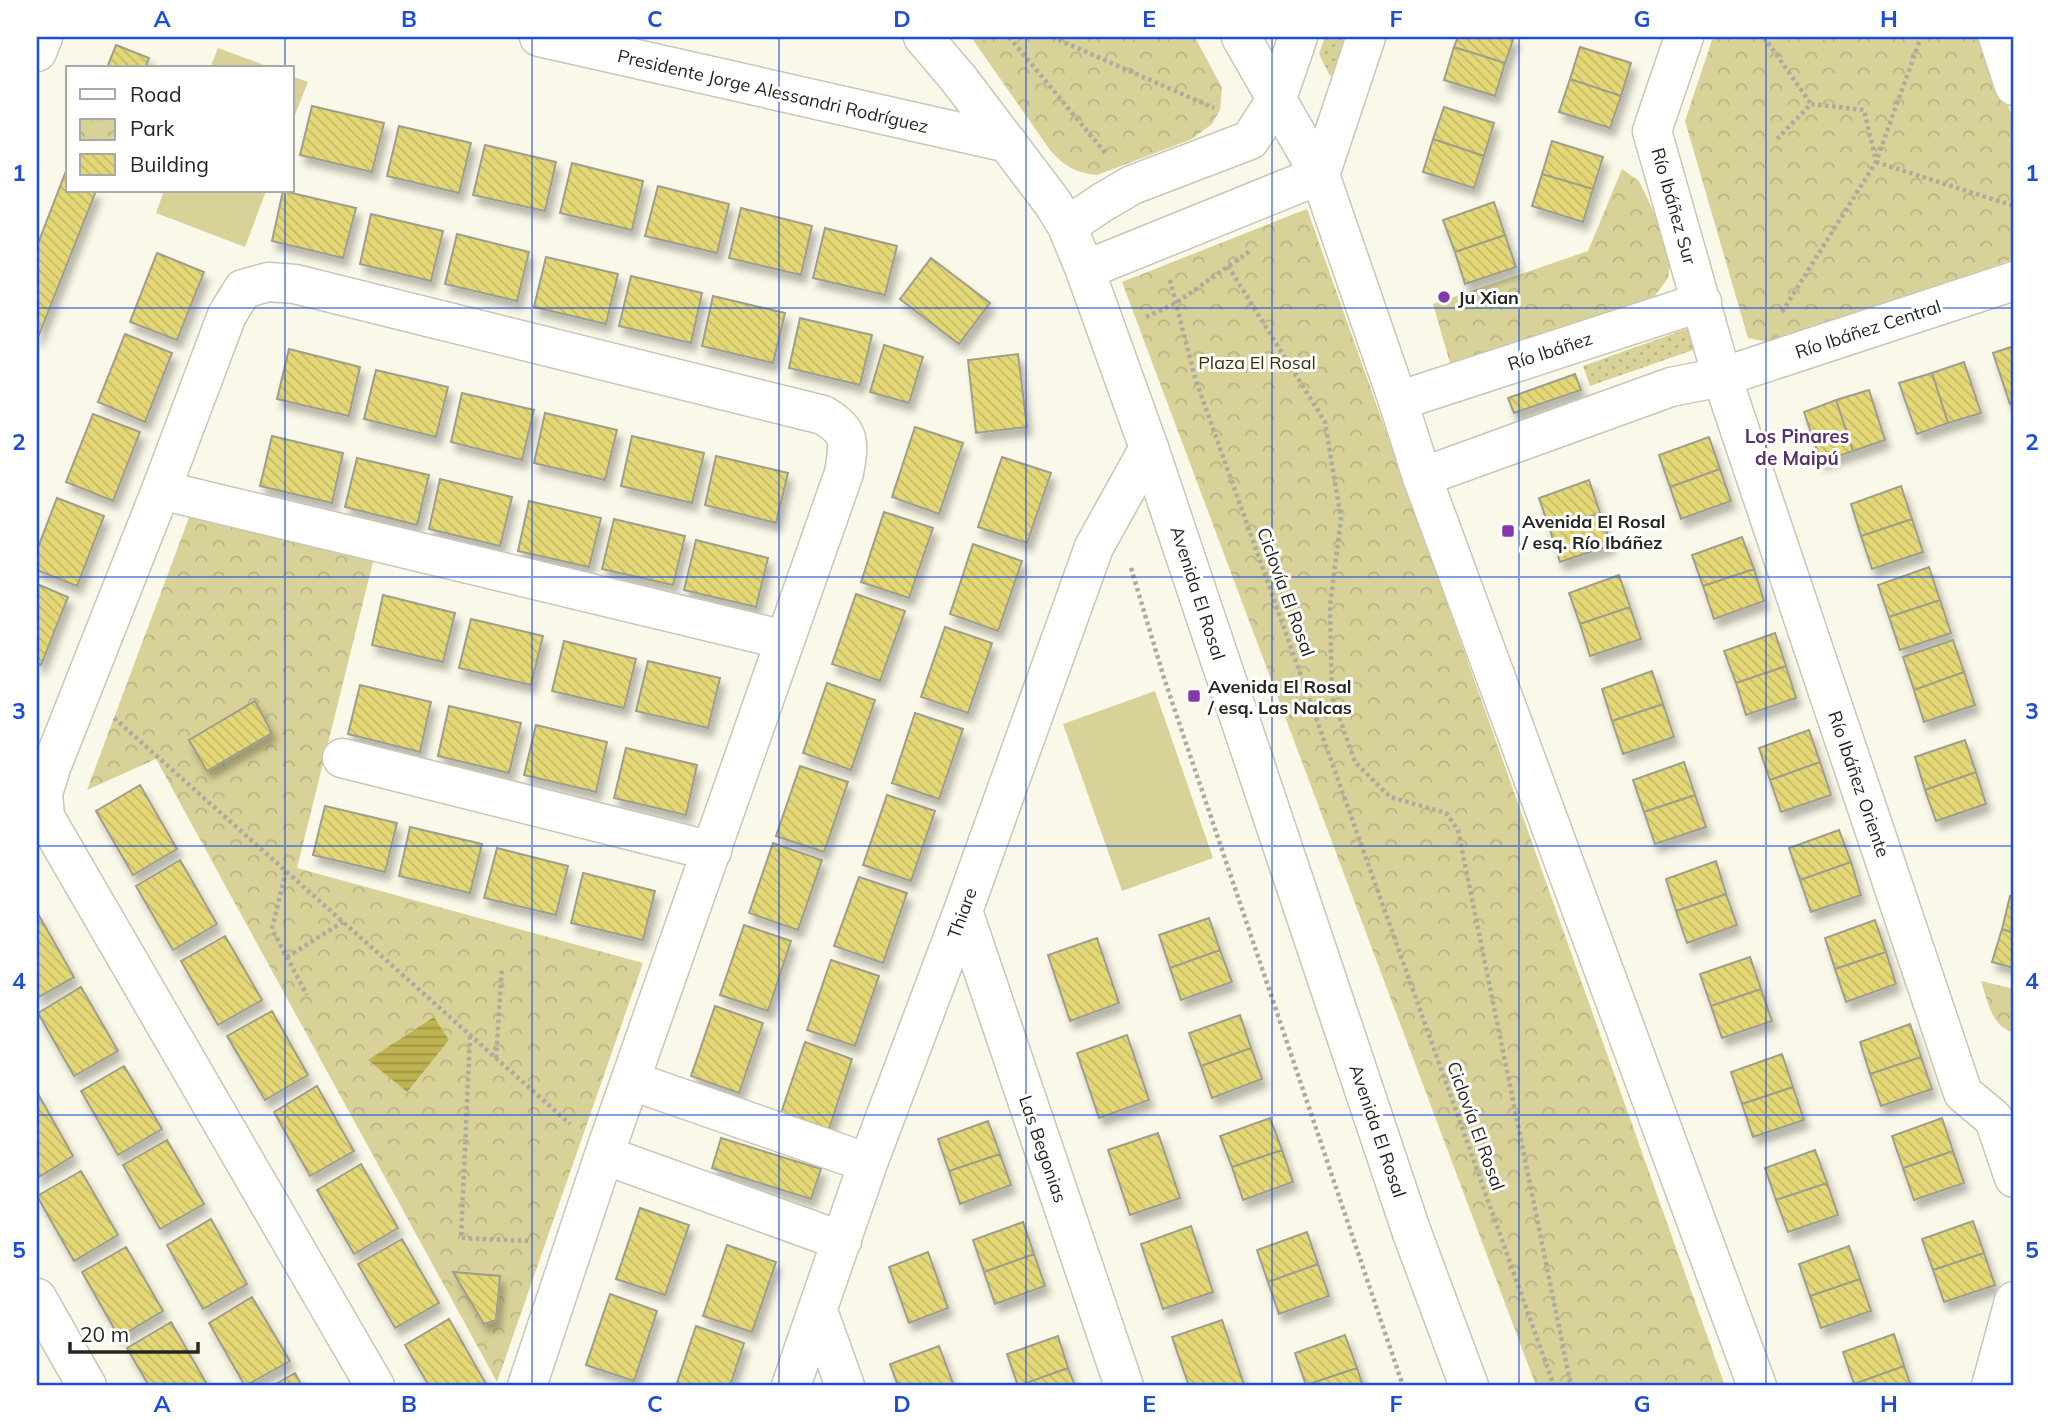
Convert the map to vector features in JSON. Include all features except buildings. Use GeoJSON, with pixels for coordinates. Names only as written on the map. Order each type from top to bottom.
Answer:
{"type":"FeatureCollection","features":[{"type":"Feature","properties":{"kind":"street"},"geometry":{"type":"LineString","coordinates":[[37,52],[43,37]]}},
{"type":"Feature","properties":{"kind":"street","name":"Presidente Jorge Alessandri Rodríguez"},"geometry":{"type":"LineString","coordinates":[[539,37],[1008,143]]}},
{"type":"Feature","properties":{"kind":"street","name":"Avenida El Rosal"},"geometry":{"type":"LineString","coordinates":[[923,37],[1052,202],[1067,226],[1085,270],[1110,332],[1150,448],[1412,1233],[1469,1386]]}},
{"type":"Feature","properties":{"kind":"street"},"geometry":{"type":"LineString","coordinates":[[1241,37],[1320,175],[1422,477],[1757,1386]]}},
{"type":"Feature","properties":{"kind":"street"},"geometry":{"type":"LineString","coordinates":[[1067,226],[1132,186],[1250,140],[1277,98],[1298,37]]}},
{"type":"Feature","properties":{"kind":"street"},"geometry":{"type":"LineString","coordinates":[[1320,175],[1366,37]]}},
{"type":"Feature","properties":{"kind":"street","name":"Río Ibáñez Sur"},"geometry":{"type":"LineString","coordinates":[[1684,37],[1652,131],[1702,302],[1734,373]]}},
{"type":"Feature","properties":{"kind":"street"},"geometry":{"type":"LineString","coordinates":[[1998,37],[2014,86]]}},
{"type":"Feature","properties":{"kind":"street"},"geometry":{"type":"LineString","coordinates":[[1085,270],[1320,175]]}},
{"type":"Feature","properties":{"kind":"street","name":"Río Ibáñez Central"},"geometry":{"type":"LineString","coordinates":[[1734,373],[2014,281]]}},
{"type":"Feature","properties":{"kind":"street"},"geometry":{"type":"LineString","coordinates":[[375,1386],[45,817],[43,793],[227,315],[243,289],[268,282],[295,284],[823,415],[840,425],[849,444],[844,473],[604,1156],[527,1386]]}},
{"type":"Feature","properties":{"kind":"street","name":"Río Ibáñez"},"geometry":{"type":"LineString","coordinates":[[1398,401],[1702,302]]}},
{"type":"Feature","properties":{"kind":"street"},"geometry":{"type":"LineString","coordinates":[[1422,477],[1671,387],[1734,373]]}},
{"type":"Feature","properties":{"kind":"street","name":"Río Ibáñez Oriente"},"geometry":{"type":"LineString","coordinates":[[1734,373],[1963,1093],[2004,1116],[2014,1178]]}},
{"type":"Feature","properties":{"kind":"street","name":"Thiare"},"geometry":{"type":"LineString","coordinates":[[791,1386],[867,1163],[963,911],[1094,547],[1150,448]]}},
{"type":"Feature","properties":{"kind":"street"},"geometry":{"type":"LineString","coordinates":[[161,491],[785,640]]}},
{"type":"Feature","properties":{"kind":"street"},"geometry":{"type":"LineString","coordinates":[[342,758],[712,851]]}},
{"type":"Feature","properties":{"kind":"street","name":"Las Begonias"},"geometry":{"type":"LineString","coordinates":[[963,911],[1124,1386]]}},
{"type":"Feature","properties":{"kind":"street"},"geometry":{"type":"LineString","coordinates":[[632,1081],[867,1163]]}},
{"type":"Feature","properties":{"kind":"street"},"geometry":{"type":"LineString","coordinates":[[604,1156],[842,1241]]}},
{"type":"Feature","properties":{"kind":"street"},"geometry":{"type":"LineString","coordinates":[[37,1298],[77,1380]]}},
{"type":"Feature","properties":{"kind":"street"},"geometry":{"type":"LineString","coordinates":[[1991,1386],[2014,1301]]}},
{"type":"Feature","properties":{"kind":"street"},"geometry":{"type":"LineString","coordinates":[[818,1311],[845,1386]]}},
{"type":"Feature","properties":{"kind":"path"},"geometry":{"type":"LineString","coordinates":[[1009,37],[1132,186]]}},
{"type":"Feature","properties":{"kind":"path"},"geometry":{"type":"LineString","coordinates":[[1052,37],[1229,115],[1250,140]]}},
{"type":"Feature","properties":{"kind":"path"},"geometry":{"type":"LineString","coordinates":[[1764,37],[1811,104],[1864,110],[1876,162]]}},
{"type":"Feature","properties":{"kind":"path"},"geometry":{"type":"LineString","coordinates":[[1734,373],[1876,162],[1921,37]]}},
{"type":"Feature","properties":{"kind":"path"},"geometry":{"type":"LineString","coordinates":[[1777,139],[1811,104]]}},
{"type":"Feature","properties":{"kind":"path"},"geometry":{"type":"LineString","coordinates":[[1876,162],[2014,206]]}},
{"type":"Feature","properties":{"kind":"path","name":"Ciclovía El Rosal"},"geometry":{"type":"LineString","coordinates":[[1155,240],[1166,265],[1195,377],[1554,1386]]}},
{"type":"Feature","properties":{"kind":"path"},"geometry":{"type":"LineString","coordinates":[[1110,332],[1175,303],[1261,243]]}},
{"type":"Feature","properties":{"kind":"path"},"geometry":{"type":"LineString","coordinates":[[1228,266],[1325,422],[1341,519],[1330,606],[1332,697],[1355,762],[1390,797],[1446,813],[1458,830],[1571,1386]]}},
{"type":"Feature","properties":{"kind":"path"},"geometry":{"type":"LineString","coordinates":[[1114,510],[1168,691],[1403,1386]]}},
{"type":"Feature","properties":{"kind":"path"},"geometry":{"type":"LineString","coordinates":[[82,689],[604,1156]]}},
{"type":"Feature","properties":{"kind":"path"},"geometry":{"type":"LineString","coordinates":[[286,871],[272,929],[307,995]]}},
{"type":"Feature","properties":{"kind":"path"},"geometry":{"type":"LineString","coordinates":[[287,957],[343,922]]}},
{"type":"Feature","properties":{"kind":"path"},"geometry":{"type":"LineString","coordinates":[[496,1059],[502,967]]}},
{"type":"Feature","properties":{"kind":"path"},"geometry":{"type":"LineString","coordinates":[[470,1035],[461,1238],[532,1241]]}},
{"type":"Feature","properties":{"kind":"green space"},"geometry":{"type":"Polygon","coordinates":[[[971,37],[1195,37],[1222,88],[1220,110],[1212,124],[1192,139],[1097,175],[1083,172],[1065,164],[1050,150],[971,37]]]}},
{"type":"Feature","properties":{"kind":"green space"},"geometry":{"type":"Polygon","coordinates":[[[1325,37],[1349,37],[1338,71],[1330,76],[1319,54],[1325,37]]]}},
{"type":"Feature","properties":{"kind":"green space"},"geometry":{"type":"Polygon","coordinates":[[[1713,37],[1985,37],[2014,123],[2014,259],[1773,343],[1748,338],[1685,121],[1713,37]]]}},
{"type":"Feature","properties":{"kind":"green space"},"geometry":{"type":"Polygon","coordinates":[[[218,48],[267,66],[211,66],[218,48]]]}},
{"type":"Feature","properties":{"kind":"green space"},"geometry":{"type":"Polygon","coordinates":[[[294,77],[308,82],[294,117],[294,77]]]}},
{"type":"Feature","properties":{"kind":"green space"},"geometry":{"type":"Polygon","coordinates":[[[1622,169],[1639,181],[1672,250],[1668,278],[1654,297],[1450,363],[1433,304],[1588,251],[1622,169]]]}},
{"type":"Feature","properties":{"kind":"green space"},"geometry":{"type":"Polygon","coordinates":[[[164,192],[266,192],[245,247],[156,213],[164,192]]]}},
{"type":"Feature","properties":{"kind":"green space","name":"Plaza El Rosal"},"geometry":{"type":"Polygon","coordinates":[[[1307,209],[1725,1386],[1536,1386],[1122,282],[1307,209]]]}},
{"type":"Feature","properties":{"kind":"green space"},"geometry":{"type":"Polygon","coordinates":[[[1689,328],[1696,349],[1590,386],[1583,366],[1689,328]]]}},
{"type":"Feature","properties":{"kind":"green space"},"geometry":{"type":"Polygon","coordinates":[[[190,515],[374,558],[297,868],[643,963],[497,1382],[156,759],[87,790],[190,515]]]}},
{"type":"Feature","properties":{"kind":"green space"},"geometry":{"type":"Polygon","coordinates":[[[1155,691],[1213,858],[1122,891],[1063,724],[1155,691]]]}},
{"type":"Feature","properties":{"kind":"green space"},"geometry":{"type":"Polygon","coordinates":[[[1981,981],[2014,989],[2014,1033],[2006,1030],[1995,1019],[1981,981]]]}},
{"type":"Feature","properties":{"kind":"shaded area"},"geometry":{"type":"Polygon","coordinates":[[[434,1017],[449,1040],[407,1092],[368,1060],[434,1017]]]}},
{"type":"Feature","properties":{"kind":"place","name":"Ju Xian"},"geometry":{"type":"Point","coordinates":[1444,297]}},
{"type":"Feature","properties":{"kind":"place","name":"Avenida El Rosal / esq. Río Ibáñez"},"geometry":{"type":"Point","coordinates":[1508,531]}},
{"type":"Feature","properties":{"kind":"place","name":"Avenida El Rosal / esq. Las Nalcas"},"geometry":{"type":"Point","coordinates":[1194,696]}},
{"type":"Feature","properties":{"kind":"district","name":"Los Pinares de Maipú"},"geometry":{"type":"Point","coordinates":[1797,447]}}]}
